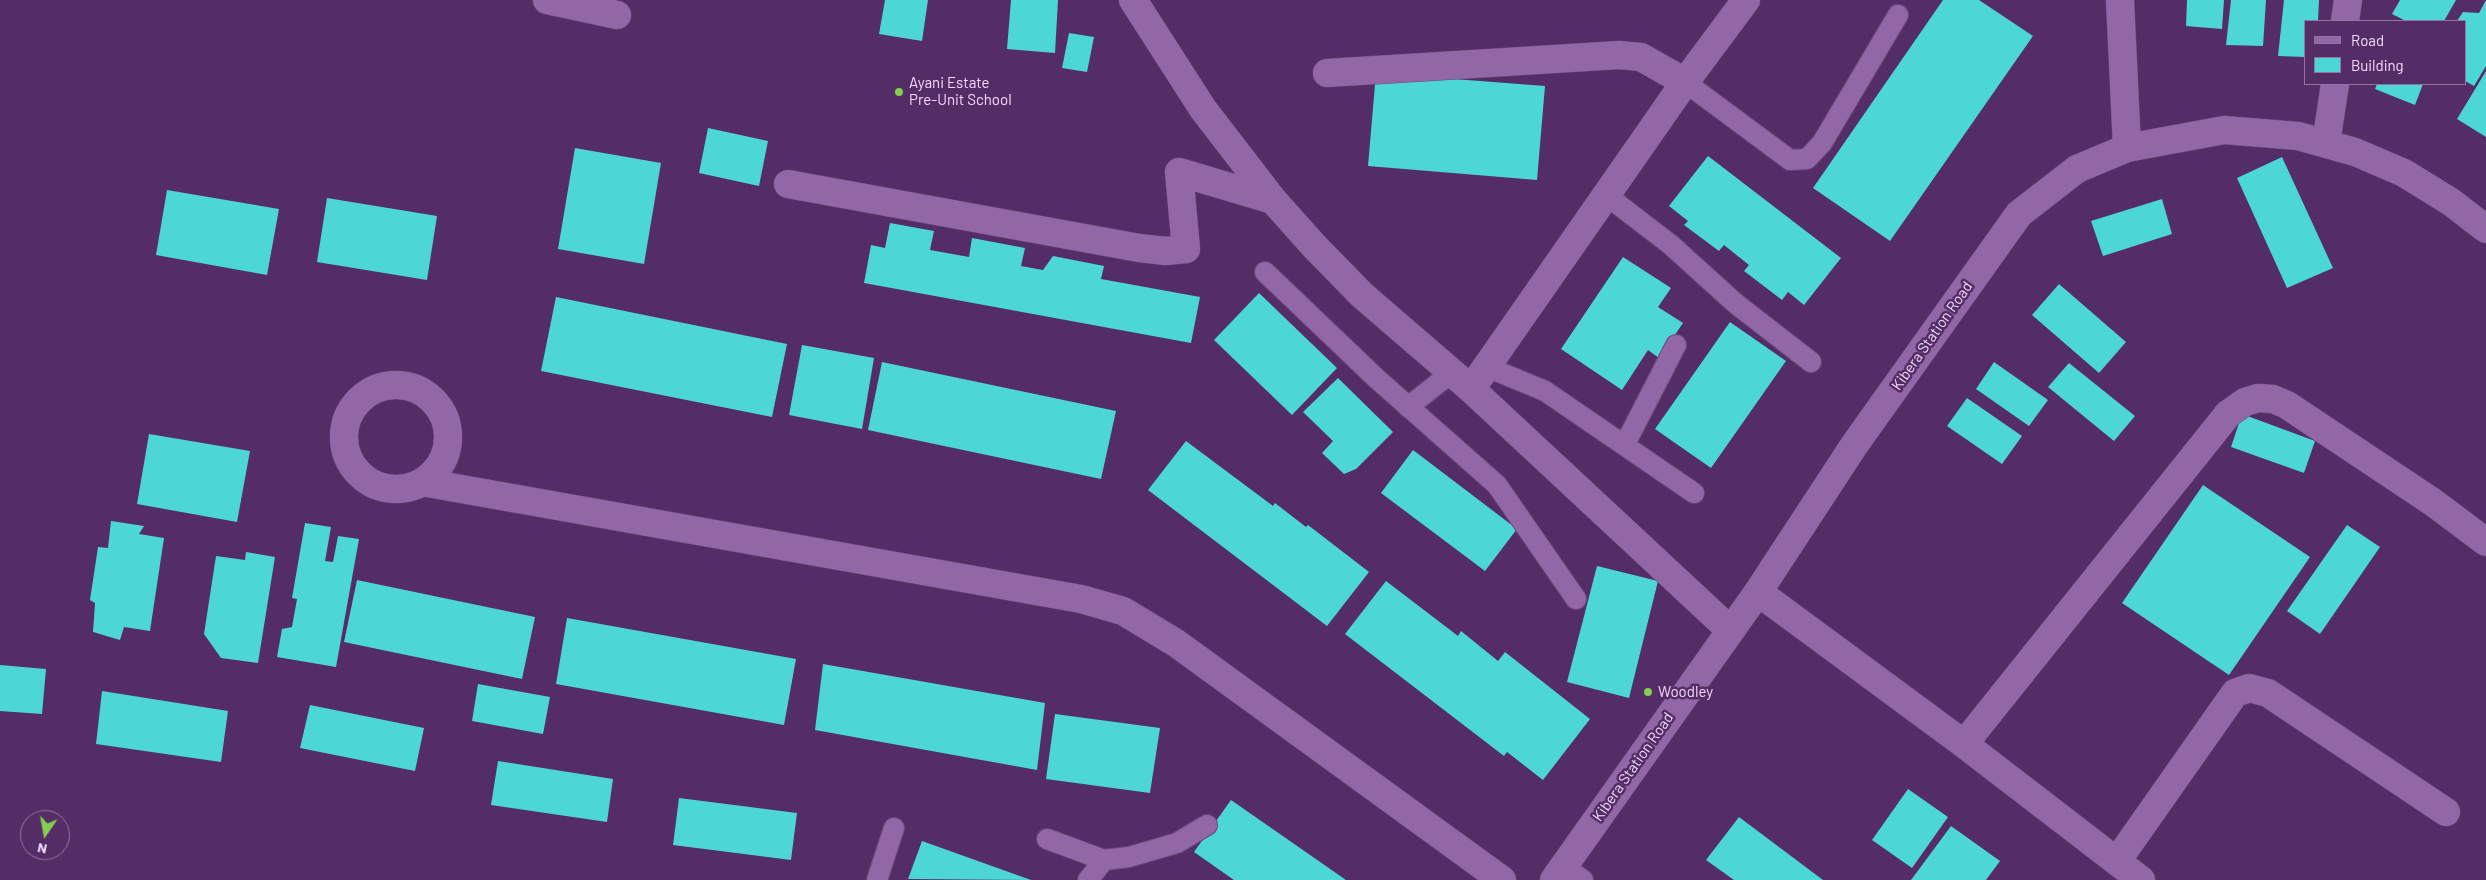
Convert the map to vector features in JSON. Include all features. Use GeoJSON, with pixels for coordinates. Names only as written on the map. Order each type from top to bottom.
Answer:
{"type":"FeatureCollection","features":[{"type":"Feature","properties":{"kind":"street"},"geometry":{"type":"LineString","coordinates":[[547,0],[617,15]]}},
{"type":"Feature","properties":{"kind":"street"},"geometry":{"type":"LineString","coordinates":[[1133,0],[1203,109],[1274,200],[1315,247],[1362,295],[1461,381],[1730,630]]}},
{"type":"Feature","properties":{"kind":"street"},"geometry":{"type":"LineString","coordinates":[[1461,381],[1487,367],[1685,82],[1746,0]]}},
{"type":"Feature","properties":{"kind":"street"},"geometry":{"type":"LineString","coordinates":[[2120,0],[2127,148]]}},
{"type":"Feature","properties":{"kind":"street"},"geometry":{"type":"LineString","coordinates":[[2345,20],[2348,0]]}},
{"type":"Feature","properties":{"kind":"street"},"geometry":{"type":"LineString","coordinates":[[1327,73],[1619,55],[1641,57],[1685,82]]}},
{"type":"Feature","properties":{"kind":"street"},"geometry":{"type":"LineString","coordinates":[[2326,143],[2336,85]]}},
{"type":"Feature","properties":{"kind":"street","name":"Kibera Station Road"},"geometry":{"type":"LineString","coordinates":[[1567,875],[1730,630],[1758,592],[1855,444],[2019,214],[2078,168],[2127,148],[2224,130],[2298,136],[2355,152],[2404,173],[2451,202],[2486,229]]}},
{"type":"Feature","properties":{"kind":"street"},"geometry":{"type":"LineString","coordinates":[[788,184],[1139,248],[1166,251],[1186,249],[1179,172],[1274,200]]}},
{"type":"Feature","properties":{"kind":"street"},"geometry":{"type":"LineString","coordinates":[[1964,744],[2228,414],[2245,402],[2258,398],[2274,399],[2287,405],[2434,504],[2486,542]]}},
{"type":"Feature","properties":{"kind":"street"},"geometry":{"type":"LineString","coordinates":[[422,482],[1081,599],[1123,611],[1176,644],[1502,880]]}},
{"type":"Feature","properties":{"kind":"street"},"geometry":{"type":"LineString","coordinates":[[1758,592],[1964,744],[2141,880]]}},
{"type":"Feature","properties":{"kind":"street"},"geometry":{"type":"LineString","coordinates":[[2117,862],[2234,694],[2249,688],[2268,693],[2446,812]]}},
{"type":"Feature","properties":{"kind":"lane"},"geometry":{"type":"LineString","coordinates":[[1685,82],[1790,160],[1807,159],[1822,143],[1898,15]]}},
{"type":"Feature","properties":{"kind":"lane"},"geometry":{"type":"LineString","coordinates":[[1606,196],[1672,245],[1735,303],[1811,362]]}},
{"type":"Feature","properties":{"kind":"lane"},"geometry":{"type":"LineString","coordinates":[[1265,272],[1408,407],[1497,485],[1576,599]]}},
{"type":"Feature","properties":{"kind":"lane"},"geometry":{"type":"LineString","coordinates":[[1625,444],[1676,345]]}},
{"type":"Feature","properties":{"kind":"lane"},"geometry":{"type":"LineString","coordinates":[[1487,367],[1545,391],[1694,493]]}},
{"type":"Feature","properties":{"kind":"lane"},"geometry":{"type":"LineString","coordinates":[[1408,407],[1461,381]]}},
{"type":"Feature","properties":{"kind":"lane"},"geometry":{"type":"LineString","coordinates":[[1047,839],[1104,860],[1129,857],[1177,843],[1207,825]]}},
{"type":"Feature","properties":{"kind":"lane"},"geometry":{"type":"LineString","coordinates":[[877,880],[894,828]]}},
{"type":"Feature","properties":{"kind":"lane"},"geometry":{"type":"LineString","coordinates":[[1088,880],[1104,860]]}},
{"type":"Feature","properties":{"kind":"building"},"geometry":{"type":"Polygon","coordinates":[[[885,0],[928,0],[922,41],[879,34],[885,0]]]}},
{"type":"Feature","properties":{"kind":"building"},"geometry":{"type":"Polygon","coordinates":[[[1011,0],[1058,0],[1055,53],[1007,49],[1011,0]]]}},
{"type":"Feature","properties":{"kind":"building"},"geometry":{"type":"Polygon","coordinates":[[[1943,0],[1979,0],[2033,36],[1890,241],[1813,188],[1943,0]]]}},
{"type":"Feature","properties":{"kind":"building"},"geometry":{"type":"Polygon","coordinates":[[[2187,0],[2224,0],[2222,29],[2186,26],[2187,0]]]}},
{"type":"Feature","properties":{"kind":"building"},"geometry":{"type":"Polygon","coordinates":[[[2231,0],[2266,0],[2263,46],[2226,45],[2231,0]]]}},
{"type":"Feature","properties":{"kind":"building"},"geometry":{"type":"Polygon","coordinates":[[[2284,0],[2319,0],[2318,20],[2304,20],[2304,57],[2278,56],[2284,0]]]}},
{"type":"Feature","properties":{"kind":"building"},"geometry":{"type":"Polygon","coordinates":[[[2400,0],[2456,0],[2445,20],[2404,20],[2392,14],[2400,0]]]}},
{"type":"Feature","properties":{"kind":"building"},"geometry":{"type":"Polygon","coordinates":[[[2486,0],[2486,66],[2474,86],[2466,82],[2466,20],[2458,20],[2463,12],[2479,13],[2486,0]]]}},
{"type":"Feature","properties":{"kind":"building"},"geometry":{"type":"Polygon","coordinates":[[[1069,33],[1094,37],[1087,72],[1062,68],[1069,33]]]}},
{"type":"Feature","properties":{"kind":"building"},"geometry":{"type":"Polygon","coordinates":[[[2486,71],[2486,137],[2457,119],[2486,71]]]}},
{"type":"Feature","properties":{"kind":"building"},"geometry":{"type":"Polygon","coordinates":[[[1376,73],[1545,86],[1537,180],[1368,166],[1376,73]]]}},
{"type":"Feature","properties":{"kind":"building"},"geometry":{"type":"Polygon","coordinates":[[[2377,85],[2423,85],[2415,105],[2375,89],[2377,85]]]}},
{"type":"Feature","properties":{"kind":"building"},"geometry":{"type":"Polygon","coordinates":[[[708,128],[768,141],[759,186],[699,173],[708,128]]]}},
{"type":"Feature","properties":{"kind":"building"},"geometry":{"type":"Polygon","coordinates":[[[575,148],[661,163],[644,264],[558,249],[575,148]]]}},
{"type":"Feature","properties":{"kind":"building"},"geometry":{"type":"Polygon","coordinates":[[[1708,156],[1841,258],[1804,305],[1788,292],[1782,300],[1744,271],[1749,265],[1724,245],[1719,251],[1684,225],[1688,221],[1669,206],[1708,156]]]}},
{"type":"Feature","properties":{"kind":"building"},"geometry":{"type":"Polygon","coordinates":[[[2282,157],[2333,268],[2287,288],[2237,178],[2282,157]]]}},
{"type":"Feature","properties":{"kind":"building"},"geometry":{"type":"Polygon","coordinates":[[[167,190],[279,209],[267,275],[156,255],[167,190]]]}},
{"type":"Feature","properties":{"kind":"building"},"geometry":{"type":"Polygon","coordinates":[[[327,198],[437,216],[427,280],[317,262],[327,198]]]}},
{"type":"Feature","properties":{"kind":"building"},"geometry":{"type":"Polygon","coordinates":[[[2162,199],[2172,234],[2103,256],[2091,221],[2162,199]]]}},
{"type":"Feature","properties":{"kind":"building"},"geometry":{"type":"Polygon","coordinates":[[[890,223],[934,231],[930,250],[969,257],[972,238],[1025,248],[1021,266],[1043,270],[1053,256],[1104,266],[1101,279],[1200,297],[1191,343],[864,283],[871,245],[885,248],[890,223]]]}},
{"type":"Feature","properties":{"kind":"building"},"geometry":{"type":"Polygon","coordinates":[[[1623,257],[1671,288],[1658,307],[1683,323],[1659,358],[1648,350],[1622,390],[1561,349],[1623,257]]]}},
{"type":"Feature","properties":{"kind":"building"},"geometry":{"type":"Polygon","coordinates":[[[2059,284],[2126,342],[2099,373],[2032,315],[2059,284]]]}},
{"type":"Feature","properties":{"kind":"building"},"geometry":{"type":"Polygon","coordinates":[[[1259,293],[1337,368],[1292,415],[1214,340],[1259,293]]]}},
{"type":"Feature","properties":{"kind":"building"},"geometry":{"type":"Polygon","coordinates":[[[556,297],[787,344],[772,417],[541,371],[556,297]]]}},
{"type":"Feature","properties":{"kind":"building"},"geometry":{"type":"Polygon","coordinates":[[[1730,322],[1786,361],[1711,468],[1655,429],[1730,322]]]}},
{"type":"Feature","properties":{"kind":"building"},"geometry":{"type":"Polygon","coordinates":[[[802,345],[874,358],[862,429],[789,415],[802,345]]]}},
{"type":"Feature","properties":{"kind":"building"},"geometry":{"type":"Polygon","coordinates":[[[882,362],[1116,411],[1101,479],[868,430],[882,362]]]}},
{"type":"Feature","properties":{"kind":"building"},"geometry":{"type":"Polygon","coordinates":[[[1994,362],[2048,400],[2029,426],[1976,389],[1994,362]]]}},
{"type":"Feature","properties":{"kind":"building"},"geometry":{"type":"Polygon","coordinates":[[[2069,363],[2135,416],[2114,441],[2048,387],[2069,363]]]}},
{"type":"Feature","properties":{"kind":"building"},"geometry":{"type":"Polygon","coordinates":[[[1338,378],[1393,432],[1356,469],[1344,474],[1322,453],[1333,441],[1303,412],[1338,378]]]}},
{"type":"Feature","properties":{"kind":"building"},"geometry":{"type":"Polygon","coordinates":[[[1967,398],[2022,436],[2002,464],[1947,426],[1967,398]]]}},
{"type":"Feature","properties":{"kind":"building"},"geometry":{"type":"Polygon","coordinates":[[[2242,414],[2315,441],[2304,473],[2231,447],[2242,414]]]}},
{"type":"Feature","properties":{"kind":"building"},"geometry":{"type":"Polygon","coordinates":[[[149,434],[250,451],[237,522],[137,504],[149,434]]]}},
{"type":"Feature","properties":{"kind":"building"},"geometry":{"type":"Polygon","coordinates":[[[1186,441],[1273,506],[1275,503],[1306,527],[1308,525],[1369,572],[1327,626],[1148,490],[1186,441]]]}},
{"type":"Feature","properties":{"kind":"building"},"geometry":{"type":"Polygon","coordinates":[[[1413,450],[1517,529],[1485,571],[1381,493],[1413,450]]]}},
{"type":"Feature","properties":{"kind":"building"},"geometry":{"type":"Polygon","coordinates":[[[2203,485],[2310,557],[2229,675],[2122,603],[2203,485]]]}},
{"type":"Feature","properties":{"kind":"building"},"geometry":{"type":"Polygon","coordinates":[[[111,521],[144,526],[139,534],[164,538],[150,631],[124,627],[120,640],[93,632],[95,603],[90,600],[98,547],[108,548],[111,521]]]}},
{"type":"Feature","properties":{"kind":"building"},"geometry":{"type":"Polygon","coordinates":[[[305,523],[331,527],[325,561],[333,562],[338,536],[359,539],[336,667],[277,657],[282,629],[292,627],[297,599],[292,598],[305,523]]]}},
{"type":"Feature","properties":{"kind":"building"},"geometry":{"type":"Polygon","coordinates":[[[2347,525],[2380,547],[2320,634],[2287,611],[2347,525]]]}},
{"type":"Feature","properties":{"kind":"building"},"geometry":{"type":"Polygon","coordinates":[[[246,552],[275,557],[258,663],[221,658],[204,634],[216,556],[245,560],[246,552]]]}},
{"type":"Feature","properties":{"kind":"building"},"geometry":{"type":"Polygon","coordinates":[[[1597,566],[1658,581],[1629,698],[1567,682],[1597,566]]]}},
{"type":"Feature","properties":{"kind":"building"},"geometry":{"type":"Polygon","coordinates":[[[357,580],[535,617],[522,679],[344,642],[357,580]]]}},
{"type":"Feature","properties":{"kind":"building"},"geometry":{"type":"Polygon","coordinates":[[[1386,581],[1458,636],[1461,631],[1498,661],[1505,652],[1590,719],[1543,780],[1507,752],[1504,756],[1345,634],[1386,581]]]}},
{"type":"Feature","properties":{"kind":"building"},"geometry":{"type":"Polygon","coordinates":[[[567,618],[796,659],[784,725],[556,684],[567,618]]]}},
{"type":"Feature","properties":{"kind":"building"},"geometry":{"type":"Polygon","coordinates":[[[823,664],[1045,703],[1037,770],[815,730],[823,664]]]}},
{"type":"Feature","properties":{"kind":"building"},"geometry":{"type":"Polygon","coordinates":[[[0,665],[46,669],[42,714],[0,711],[0,665]]]}},
{"type":"Feature","properties":{"kind":"building"},"geometry":{"type":"Polygon","coordinates":[[[478,684],[550,697],[543,734],[472,721],[478,684]]]}},
{"type":"Feature","properties":{"kind":"building"},"geometry":{"type":"Polygon","coordinates":[[[102,691],[228,711],[221,762],[96,744],[102,691]]]}},
{"type":"Feature","properties":{"kind":"building"},"geometry":{"type":"Polygon","coordinates":[[[310,705],[424,728],[415,771],[300,748],[310,705]]]}},
{"type":"Feature","properties":{"kind":"building"},"geometry":{"type":"Polygon","coordinates":[[[1055,714],[1160,728],[1150,793],[1046,779],[1055,714]]]}},
{"type":"Feature","properties":{"kind":"building"},"geometry":{"type":"Polygon","coordinates":[[[498,761],[613,779],[607,822],[491,805],[498,761]]]}},
{"type":"Feature","properties":{"kind":"building"},"geometry":{"type":"Polygon","coordinates":[[[1908,789],[1948,817],[1912,868],[1872,840],[1908,789]]]}},
{"type":"Feature","properties":{"kind":"building"},"geometry":{"type":"Polygon","coordinates":[[[679,798],[797,813],[791,860],[673,845],[679,798]]]}},
{"type":"Feature","properties":{"kind":"building"},"geometry":{"type":"Polygon","coordinates":[[[1231,800],[1346,880],[1234,880],[1194,852],[1231,800]]]}},
{"type":"Feature","properties":{"kind":"building"},"geometry":{"type":"Polygon","coordinates":[[[1739,817],[1823,880],[1734,880],[1706,860],[1739,817]]]}},
{"type":"Feature","properties":{"kind":"building"},"geometry":{"type":"Polygon","coordinates":[[[1951,826],[2000,861],[1986,880],[1911,880],[1951,826]]]}},
{"type":"Feature","properties":{"kind":"building"},"geometry":{"type":"Polygon","coordinates":[[[922,841],[1031,880],[908,879],[922,841]]]}},
{"type":"Feature","properties":{"kind":"place","name":"Ayani Estate Pre-Unit School"},"geometry":{"type":"Point","coordinates":[899,92]}},
{"type":"Feature","properties":{"kind":"place","name":"Woodley"},"geometry":{"type":"Point","coordinates":[1648,692]}}]}
